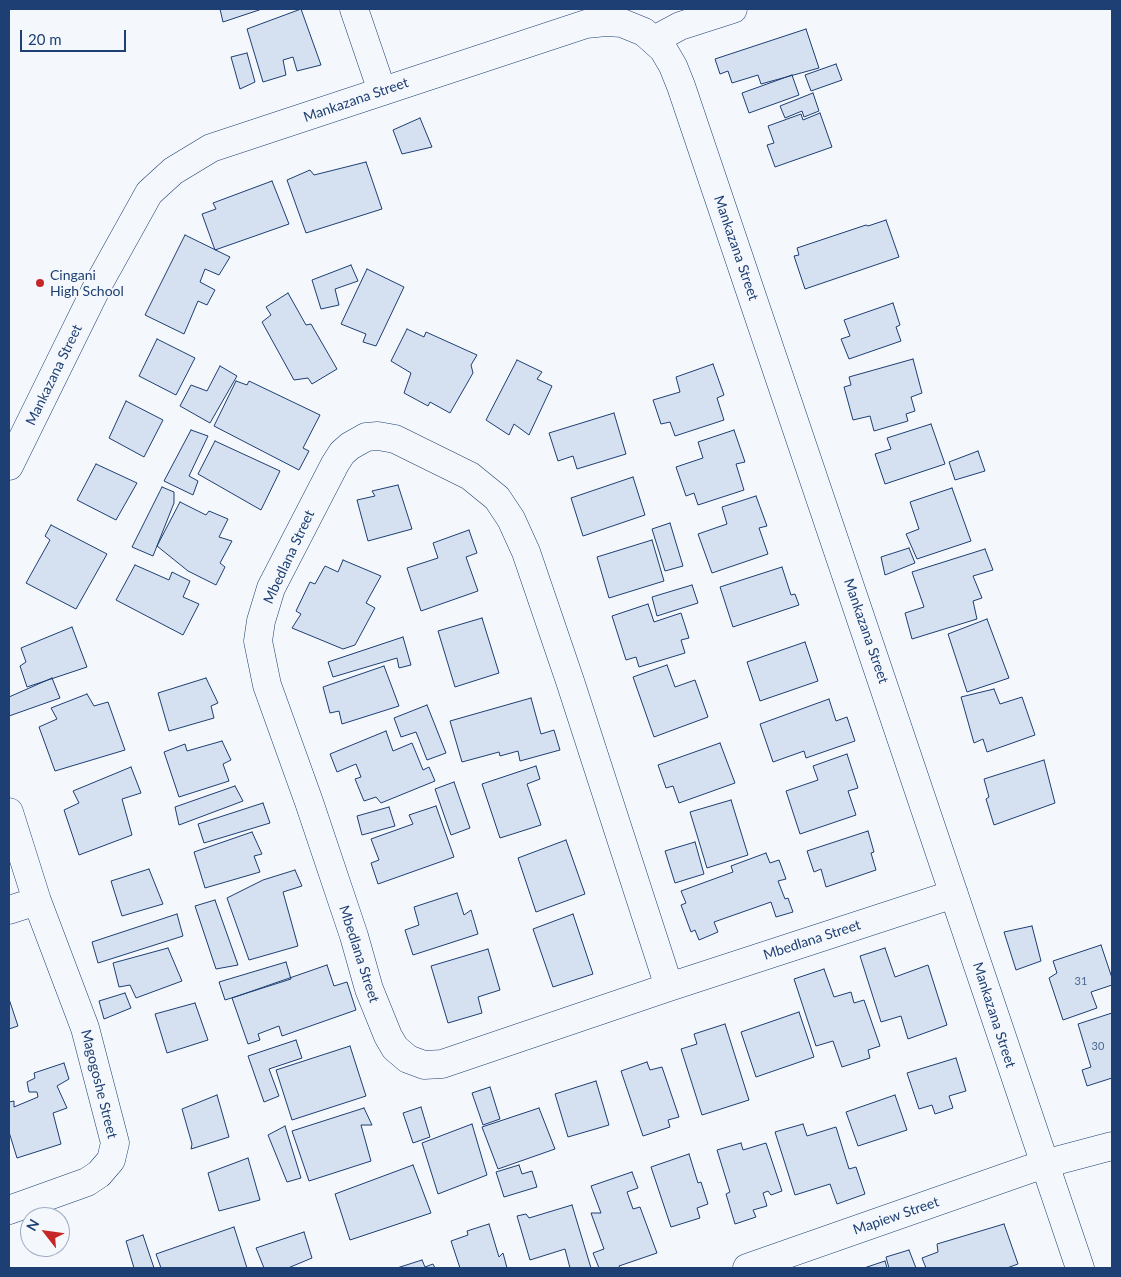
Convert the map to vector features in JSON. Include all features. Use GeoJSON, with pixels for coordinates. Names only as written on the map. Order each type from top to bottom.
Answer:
{"type":"FeatureCollection","features":[{"type":"Feature","properties":{"kind":"street"},"geometry":{"type":"LineString","coordinates":[[354,9],[382,92]]}},
{"type":"Feature","properties":{"kind":"street"},"geometry":{"type":"LineString","coordinates":[[654,40],[680,26],[733,9]]}},
{"type":"Feature","properties":{"kind":"street","name":"Mankazana Street"},"geometry":{"type":"LineString","coordinates":[[9,466],[99,283],[149,192],[173,171],[211,148],[586,24],[622,23],[644,32],[663,49],[673,66],[681,86],[1080,1268]]}},
{"type":"Feature","properties":{"kind":"street","name":"Mbedlana Street"},"geometry":{"type":"LineString","coordinates":[[669,987],[573,690],[526,552],[511,519],[497,498],[470,476],[395,439],[378,436],[366,437],[350,446],[335,464],[271,588],[261,621],[258,641],[267,685],[354,936],[369,989],[388,1036],[395,1048],[408,1059],[424,1065],[442,1064],[669,987],[954,894]]}},
{"type":"Feature","properties":{"kind":"street","name":"Magogoshe Street"},"geometry":{"type":"LineString","coordinates":[[9,812],[37,901],[85,1028],[115,1143],[111,1160],[99,1174],[88,1182],[9,1210]]}},
{"type":"Feature","properties":{"kind":"street"},"geometry":{"type":"LineString","coordinates":[[9,910],[37,901]]}},
{"type":"Feature","properties":{"kind":"street","name":"Mapiew Street"},"geometry":{"type":"LineString","coordinates":[[762,1266],[1044,1164],[1112,1146]]}},
{"type":"Feature","properties":{"kind":"building"},"geometry":{"type":"Polygon","coordinates":[[[220,9],[262,9],[223,22],[220,9]]]}},
{"type":"Feature","properties":{"kind":"building"},"geometry":{"type":"Polygon","coordinates":[[[301,9],[321,65],[297,71],[293,57],[283,60],[286,75],[263,82],[247,29],[301,9]]]}},
{"type":"Feature","properties":{"kind":"building"},"geometry":{"type":"Polygon","coordinates":[[[806,29],[819,68],[761,84],[758,75],[732,83],[728,71],[720,74],[715,59],[806,29]]]}},
{"type":"Feature","properties":{"kind":"building"},"geometry":{"type":"Polygon","coordinates":[[[247,53],[255,82],[240,89],[231,57],[247,53]]]}},
{"type":"Feature","properties":{"kind":"building"},"geometry":{"type":"Polygon","coordinates":[[[836,64],[842,80],[811,91],[805,75],[836,64]]]}},
{"type":"Feature","properties":{"kind":"building"},"geometry":{"type":"Polygon","coordinates":[[[792,75],[799,95],[749,113],[742,93],[792,75]]]}},
{"type":"Feature","properties":{"kind":"building"},"geometry":{"type":"Polygon","coordinates":[[[813,93],[819,111],[804,117],[802,111],[785,118],[780,106],[813,93]]]}},
{"type":"Feature","properties":{"kind":"building"},"geometry":{"type":"Polygon","coordinates":[[[820,113],[832,147],[775,167],[767,145],[774,143],[768,126],[801,114],[803,120],[820,113]]]}},
{"type":"Feature","properties":{"kind":"building"},"geometry":{"type":"Polygon","coordinates":[[[420,118],[432,147],[402,154],[393,130],[420,118]]]}},
{"type":"Feature","properties":{"kind":"building"},"geometry":{"type":"Polygon","coordinates":[[[366,162],[382,209],[306,233],[287,180],[310,170],[314,175],[366,162]]]}},
{"type":"Feature","properties":{"kind":"building"},"geometry":{"type":"Polygon","coordinates":[[[272,181],[289,224],[215,250],[202,214],[216,209],[213,203],[272,181]]]}},
{"type":"Feature","properties":{"kind":"building"},"geometry":{"type":"Polygon","coordinates":[[[886,220],[899,257],[805,289],[794,256],[799,255],[797,248],[886,220]]]}},
{"type":"Feature","properties":{"kind":"building"},"geometry":{"type":"Polygon","coordinates":[[[185,235],[230,257],[219,275],[205,269],[200,282],[215,290],[207,305],[198,301],[184,334],[145,315],[185,235]]]}},
{"type":"Feature","properties":{"kind":"building"},"geometry":{"type":"Polygon","coordinates":[[[351,265],[358,281],[335,289],[339,305],[321,309],[312,280],[351,265]]]}},
{"type":"Feature","properties":{"kind":"building"},"geometry":{"type":"Polygon","coordinates":[[[367,269],[404,287],[376,346],[363,342],[366,334],[341,324],[367,269]]]}},
{"type":"Feature","properties":{"kind":"building"},"geometry":{"type":"Polygon","coordinates":[[[288,293],[306,325],[311,324],[337,369],[312,384],[308,378],[294,380],[262,322],[271,315],[266,307],[288,293]]]}},
{"type":"Feature","properties":{"kind":"building"},"geometry":{"type":"Polygon","coordinates":[[[893,303],[900,325],[896,327],[901,341],[849,359],[841,339],[850,336],[844,320],[893,303]]]}},
{"type":"Feature","properties":{"kind":"building"},"geometry":{"type":"Polygon","coordinates":[[[407,329],[424,337],[426,332],[477,355],[471,365],[473,373],[450,413],[430,402],[428,406],[404,393],[411,373],[391,361],[407,329]]]}},
{"type":"Feature","properties":{"kind":"building"},"geometry":{"type":"Polygon","coordinates":[[[157,339],[195,358],[176,395],[139,376],[157,339]]]}},
{"type":"Feature","properties":{"kind":"building"},"geometry":{"type":"Polygon","coordinates":[[[913,359],[922,393],[911,397],[915,411],[906,414],[908,421],[874,431],[870,416],[853,420],[844,387],[851,385],[849,377],[913,359]]]}},
{"type":"Feature","properties":{"kind":"building"},"geometry":{"type":"Polygon","coordinates":[[[517,360],[542,372],[537,379],[552,386],[529,435],[514,424],[509,435],[486,420],[517,360]]]}},
{"type":"Feature","properties":{"kind":"building"},"geometry":{"type":"Polygon","coordinates":[[[713,364],[724,395],[717,398],[724,420],[675,436],[670,422],[661,424],[653,400],[680,392],[676,377],[713,364]]]}},
{"type":"Feature","properties":{"kind":"building"},"geometry":{"type":"Polygon","coordinates":[[[220,366],[237,376],[210,423],[180,406],[191,385],[207,391],[220,366]]]}},
{"type":"Feature","properties":{"kind":"building"},"geometry":{"type":"Polygon","coordinates":[[[236,381],[247,385],[249,381],[320,415],[303,448],[309,451],[299,470],[214,426],[236,381]]]}},
{"type":"Feature","properties":{"kind":"building"},"geometry":{"type":"Polygon","coordinates":[[[126,401],[163,420],[144,457],[109,438],[126,401]]]}},
{"type":"Feature","properties":{"kind":"building"},"geometry":{"type":"Polygon","coordinates":[[[614,413],[626,454],[577,469],[573,456],[558,461],[549,433],[614,413]]]}},
{"type":"Feature","properties":{"kind":"building"},"geometry":{"type":"Polygon","coordinates":[[[931,424],[945,464],[885,484],[875,454],[891,449],[887,438],[931,424]]]}},
{"type":"Feature","properties":{"kind":"building"},"geometry":{"type":"Polygon","coordinates":[[[191,430],[208,436],[189,476],[198,481],[193,495],[164,481],[191,430]]]}},
{"type":"Feature","properties":{"kind":"building"},"geometry":{"type":"Polygon","coordinates":[[[734,430],[745,462],[736,464],[744,490],[698,505],[694,493],[686,496],[676,467],[703,458],[698,442],[734,430]]]}},
{"type":"Feature","properties":{"kind":"building"},"geometry":{"type":"Polygon","coordinates":[[[215,441],[280,471],[261,510],[198,474],[215,441]]]}},
{"type":"Feature","properties":{"kind":"building"},"geometry":{"type":"Polygon","coordinates":[[[978,451],[985,471],[955,480],[949,462],[978,451]]]}},
{"type":"Feature","properties":{"kind":"building"},"geometry":{"type":"Polygon","coordinates":[[[96,464],[137,483],[116,520],[77,500],[96,464]]]}},
{"type":"Feature","properties":{"kind":"building"},"geometry":{"type":"Polygon","coordinates":[[[633,477],[645,515],[583,536],[571,498],[633,477]]]}},
{"type":"Feature","properties":{"kind":"building"},"geometry":{"type":"Polygon","coordinates":[[[398,485],[412,529],[368,541],[357,500],[375,496],[372,491],[398,485]]]}},
{"type":"Feature","properties":{"kind":"building"},"geometry":{"type":"Polygon","coordinates":[[[162,487],[174,492],[174,503],[153,556],[132,547],[162,487]]]}},
{"type":"Feature","properties":{"kind":"building"},"geometry":{"type":"Polygon","coordinates":[[[952,488],[971,541],[917,559],[906,534],[919,529],[910,502],[952,488]]]}},
{"type":"Feature","properties":{"kind":"building"},"geometry":{"type":"Polygon","coordinates":[[[756,496],[767,526],[759,528],[768,554],[712,573],[698,534],[727,524],[722,507],[756,496]]]}},
{"type":"Feature","properties":{"kind":"building"},"geometry":{"type":"Polygon","coordinates":[[[180,502],[206,515],[209,511],[228,519],[219,537],[232,541],[220,563],[225,567],[216,585],[188,571],[157,546],[180,502]]]}},
{"type":"Feature","properties":{"kind":"building"},"geometry":{"type":"Polygon","coordinates":[[[670,523],[683,566],[665,571],[652,529],[670,523]]]}},
{"type":"Feature","properties":{"kind":"building"},"geometry":{"type":"Polygon","coordinates":[[[51,525],[107,554],[76,609],[26,583],[50,540],[45,536],[51,525]]]}},
{"type":"Feature","properties":{"kind":"building"},"geometry":{"type":"Polygon","coordinates":[[[469,530],[477,553],[466,557],[478,591],[421,611],[407,568],[438,558],[433,543],[469,530]]]}},
{"type":"Feature","properties":{"kind":"building"},"geometry":{"type":"Polygon","coordinates":[[[652,540],[664,581],[609,598],[597,557],[652,540]]]}},
{"type":"Feature","properties":{"kind":"building"},"geometry":{"type":"Polygon","coordinates":[[[909,548],[915,563],[885,575],[881,557],[909,548]]]}},
{"type":"Feature","properties":{"kind":"building"},"geometry":{"type":"Polygon","coordinates":[[[985,549],[993,570],[973,576],[982,598],[973,601],[977,619],[912,639],[905,613],[924,607],[912,572],[985,549]]]}},
{"type":"Feature","properties":{"kind":"building"},"geometry":{"type":"Polygon","coordinates":[[[343,560],[381,576],[366,603],[375,608],[355,645],[343,649],[292,628],[301,614],[296,611],[310,582],[315,584],[325,566],[338,572],[343,560]]]}},
{"type":"Feature","properties":{"kind":"building"},"geometry":{"type":"Polygon","coordinates":[[[135,565],[169,580],[172,572],[190,581],[183,597],[199,604],[183,635],[116,600],[135,565]]]}},
{"type":"Feature","properties":{"kind":"building"},"geometry":{"type":"Polygon","coordinates":[[[782,567],[791,595],[795,594],[799,605],[733,627],[720,587],[782,567]]]}},
{"type":"Feature","properties":{"kind":"building"},"geometry":{"type":"Polygon","coordinates":[[[692,585],[698,603],[657,616],[652,597],[692,585]]]}},
{"type":"Feature","properties":{"kind":"building"},"geometry":{"type":"Polygon","coordinates":[[[648,604],[654,622],[681,613],[689,638],[681,640],[685,653],[639,667],[636,657],[626,660],[612,616],[648,604]]]}},
{"type":"Feature","properties":{"kind":"building"},"geometry":{"type":"Polygon","coordinates":[[[482,618],[499,673],[455,687],[438,631],[482,618]]]}},
{"type":"Feature","properties":{"kind":"building"},"geometry":{"type":"Polygon","coordinates":[[[987,619],[1009,678],[967,692],[948,634],[987,619]]]}},
{"type":"Feature","properties":{"kind":"building"},"geometry":{"type":"Polygon","coordinates":[[[72,627],[87,667],[27,687],[20,666],[26,662],[21,648],[72,627]]]}},
{"type":"Feature","properties":{"kind":"building"},"geometry":{"type":"Polygon","coordinates":[[[403,637],[411,665],[399,668],[397,658],[333,677],[328,662],[403,637]]]}},
{"type":"Feature","properties":{"kind":"building"},"geometry":{"type":"Polygon","coordinates":[[[805,642],[818,681],[760,701],[747,662],[805,642]]]}},
{"type":"Feature","properties":{"kind":"building"},"geometry":{"type":"Polygon","coordinates":[[[667,665],[675,687],[695,680],[708,717],[654,737],[633,677],[667,665]]]}},
{"type":"Feature","properties":{"kind":"building"},"geometry":{"type":"Polygon","coordinates":[[[384,666],[399,706],[342,724],[339,711],[330,713],[323,687],[384,666]]]}},
{"type":"Feature","properties":{"kind":"building"},"geometry":{"type":"Polygon","coordinates":[[[52,678],[60,698],[9,716],[9,697],[52,678]]]}},
{"type":"Feature","properties":{"kind":"building"},"geometry":{"type":"Polygon","coordinates":[[[206,678],[218,703],[211,706],[214,718],[169,731],[158,693],[206,678]]]}},
{"type":"Feature","properties":{"kind":"building"},"geometry":{"type":"Polygon","coordinates":[[[994,689],[1000,704],[1022,697],[1035,735],[987,752],[983,739],[974,743],[961,697],[994,689]]]}},
{"type":"Feature","properties":{"kind":"building"},"geometry":{"type":"Polygon","coordinates":[[[87,694],[94,706],[108,702],[125,750],[55,771],[39,727],[57,719],[51,708],[87,694]]]}},
{"type":"Feature","properties":{"kind":"building"},"geometry":{"type":"Polygon","coordinates":[[[531,698],[541,734],[554,730],[560,750],[520,761],[518,751],[500,756],[499,752],[462,762],[450,721],[531,698]]]}},
{"type":"Feature","properties":{"kind":"building"},"geometry":{"type":"Polygon","coordinates":[[[829,699],[836,721],[847,717],[855,741],[806,758],[804,751],[773,762],[760,724],[829,699]]]}},
{"type":"Feature","properties":{"kind":"building"},"geometry":{"type":"Polygon","coordinates":[[[427,705],[446,753],[427,760],[416,732],[401,737],[394,718],[427,705]]]}},
{"type":"Feature","properties":{"kind":"building"},"geometry":{"type":"Polygon","coordinates":[[[386,731],[393,751],[412,743],[423,770],[429,767],[435,781],[381,803],[376,797],[364,801],[355,779],[361,777],[356,764],[337,772],[330,754],[386,731]]]}},
{"type":"Feature","properties":{"kind":"building"},"geometry":{"type":"Polygon","coordinates":[[[222,741],[231,760],[223,764],[229,781],[179,797],[164,752],[185,744],[187,751],[222,741]]]}},
{"type":"Feature","properties":{"kind":"building"},"geometry":{"type":"Polygon","coordinates":[[[720,743],[735,783],[679,803],[673,786],[666,788],[658,765],[720,743]]]}},
{"type":"Feature","properties":{"kind":"building"},"geometry":{"type":"Polygon","coordinates":[[[847,754],[858,788],[848,791],[856,815],[800,834],[786,791],[818,780],[813,766],[847,754]]]}},
{"type":"Feature","properties":{"kind":"building"},"geometry":{"type":"Polygon","coordinates":[[[1044,760],[1055,803],[994,825],[986,799],[989,797],[984,779],[1044,760]]]}},
{"type":"Feature","properties":{"kind":"building"},"geometry":{"type":"Polygon","coordinates":[[[536,766],[540,779],[527,784],[541,825],[500,838],[482,784],[536,766]]]}},
{"type":"Feature","properties":{"kind":"building"},"geometry":{"type":"Polygon","coordinates":[[[131,767],[141,793],[122,799],[132,835],[79,855],[64,810],[79,803],[73,791],[131,767]]]}},
{"type":"Feature","properties":{"kind":"building"},"geometry":{"type":"Polygon","coordinates":[[[454,782],[470,828],[451,835],[435,789],[454,782]]]}},
{"type":"Feature","properties":{"kind":"building"},"geometry":{"type":"Polygon","coordinates":[[[235,786],[243,801],[179,825],[175,807],[235,786]]]}},
{"type":"Feature","properties":{"kind":"building"},"geometry":{"type":"Polygon","coordinates":[[[731,800],[748,855],[707,868],[690,812],[731,800]]]}},
{"type":"Feature","properties":{"kind":"building"},"geometry":{"type":"Polygon","coordinates":[[[263,803],[270,823],[204,843],[198,824],[263,803]]]}},
{"type":"Feature","properties":{"kind":"building"},"geometry":{"type":"Polygon","coordinates":[[[436,806],[454,857],[378,884],[371,863],[379,860],[371,839],[413,824],[409,815],[436,806]]]}},
{"type":"Feature","properties":{"kind":"building"},"geometry":{"type":"Polygon","coordinates":[[[389,807],[395,826],[362,835],[357,816],[389,807]]]}},
{"type":"Feature","properties":{"kind":"building"},"geometry":{"type":"Polygon","coordinates":[[[868,831],[874,852],[871,853],[876,870],[826,887],[821,869],[814,872],[807,851],[868,831]]]}},
{"type":"Feature","properties":{"kind":"building"},"geometry":{"type":"Polygon","coordinates":[[[252,832],[262,854],[254,856],[260,872],[205,888],[194,852],[252,832]]]}},
{"type":"Feature","properties":{"kind":"building"},"geometry":{"type":"Polygon","coordinates":[[[566,840],[585,894],[536,912],[518,858],[566,840]]]}},
{"type":"Feature","properties":{"kind":"building"},"geometry":{"type":"Polygon","coordinates":[[[695,842],[704,874],[675,883],[665,851],[695,842]]]}},
{"type":"Feature","properties":{"kind":"building"},"geometry":{"type":"Polygon","coordinates":[[[766,853],[770,863],[779,860],[786,879],[778,881],[785,899],[788,898],[793,912],[776,917],[771,902],[714,922],[718,932],[699,940],[695,930],[691,932],[681,905],[686,903],[681,891],[733,872],[731,866],[766,853]]]}},
{"type":"Feature","properties":{"kind":"building"},"geometry":{"type":"Polygon","coordinates":[[[149,869],[163,904],[122,916],[111,881],[149,869]]]}},
{"type":"Feature","properties":{"kind":"building"},"geometry":{"type":"Polygon","coordinates":[[[295,870],[302,886],[283,892],[298,946],[249,960],[227,898],[263,880],[295,870]]]}},
{"type":"Feature","properties":{"kind":"building"},"geometry":{"type":"Polygon","coordinates":[[[457,893],[464,915],[471,910],[478,934],[413,955],[405,930],[419,925],[414,907],[457,893]]]}},
{"type":"Feature","properties":{"kind":"building"},"geometry":{"type":"Polygon","coordinates":[[[215,900],[238,965],[216,969],[195,906],[215,900]]]}},
{"type":"Feature","properties":{"kind":"building"},"geometry":{"type":"Polygon","coordinates":[[[177,914],[183,936],[98,963],[92,942],[177,914]]]}},
{"type":"Feature","properties":{"kind":"building"},"geometry":{"type":"Polygon","coordinates":[[[573,914],[593,974],[553,987],[533,929],[573,914]]]}},
{"type":"Feature","properties":{"kind":"building"},"geometry":{"type":"Polygon","coordinates":[[[1032,926],[1041,961],[1016,970],[1004,932],[1032,926]]]}},
{"type":"Feature","properties":{"kind":"building"},"geometry":{"type":"Polygon","coordinates":[[[1101,945],[1112,978],[1112,985],[1091,992],[1097,1008],[1063,1020],[1049,978],[1057,973],[1053,961],[1101,945]]]}},
{"type":"Feature","properties":{"kind":"building"},"geometry":{"type":"Polygon","coordinates":[[[168,948],[182,981],[136,998],[130,985],[119,987],[113,963],[168,948]]]}},
{"type":"Feature","properties":{"kind":"building"},"geometry":{"type":"Polygon","coordinates":[[[885,948],[895,977],[928,965],[947,1025],[908,1039],[901,1016],[881,1022],[860,956],[885,948]]]}},
{"type":"Feature","properties":{"kind":"building"},"geometry":{"type":"Polygon","coordinates":[[[488,949],[500,990],[478,997],[482,1013],[448,1023],[431,966],[488,949]]]}},
{"type":"Feature","properties":{"kind":"building"},"geometry":{"type":"Polygon","coordinates":[[[286,962],[291,979],[225,1000],[219,982],[286,962]]]}},
{"type":"Feature","properties":{"kind":"building"},"geometry":{"type":"Polygon","coordinates":[[[327,965],[334,986],[347,982],[356,1010],[282,1036],[279,1026],[258,1034],[260,1040],[248,1044],[232,998],[327,965]]]}},
{"type":"Feature","properties":{"kind":"building"},"geometry":{"type":"Polygon","coordinates":[[[824,969],[834,997],[851,992],[854,1003],[864,1000],[880,1046],[868,1050],[870,1058],[842,1067],[833,1041],[816,1046],[794,979],[824,969]]]}},
{"type":"Feature","properties":{"kind":"building"},"geometry":{"type":"Polygon","coordinates":[[[125,993],[131,1008],[104,1019],[99,1001],[125,993]]]}},
{"type":"Feature","properties":{"kind":"building"},"geometry":{"type":"Polygon","coordinates":[[[9,999],[18,1026],[9,1029],[9,999]]]}},
{"type":"Feature","properties":{"kind":"building"},"geometry":{"type":"Polygon","coordinates":[[[195,1003],[208,1040],[167,1053],[155,1014],[195,1003]]]}},
{"type":"Feature","properties":{"kind":"building"},"geometry":{"type":"Polygon","coordinates":[[[799,1012],[814,1057],[756,1077],[741,1032],[799,1012]]]}},
{"type":"Feature","properties":{"kind":"building"},"geometry":{"type":"Polygon","coordinates":[[[1112,1013],[1112,1078],[1087,1086],[1082,1070],[1091,1067],[1078,1024],[1112,1013]]]}},
{"type":"Feature","properties":{"kind":"building"},"geometry":{"type":"Polygon","coordinates":[[[725,1024],[749,1100],[702,1115],[681,1049],[697,1044],[694,1034],[725,1024]]]}},
{"type":"Feature","properties":{"kind":"building"},"geometry":{"type":"Polygon","coordinates":[[[296,1040],[302,1058],[269,1069],[279,1096],[264,1102],[248,1056],[296,1040]]]}},
{"type":"Feature","properties":{"kind":"building"},"geometry":{"type":"Polygon","coordinates":[[[350,1046],[366,1096],[292,1120],[276,1070],[350,1046]]]}},
{"type":"Feature","properties":{"kind":"building"},"geometry":{"type":"Polygon","coordinates":[[[956,1058],[966,1091],[949,1096],[953,1108],[935,1114],[932,1105],[919,1109],[907,1073],[956,1058]]]}},
{"type":"Feature","properties":{"kind":"building"},"geometry":{"type":"Polygon","coordinates":[[[647,1062],[650,1070],[662,1067],[679,1117],[668,1120],[670,1127],[643,1136],[621,1071],[647,1062]]]}},
{"type":"Feature","properties":{"kind":"building"},"geometry":{"type":"Polygon","coordinates":[[[64,1063],[69,1079],[57,1086],[67,1108],[53,1113],[61,1144],[17,1158],[9,1132],[9,1102],[14,1101],[14,1107],[38,1097],[37,1092],[29,1092],[27,1082],[35,1078],[34,1073],[64,1063]]]}},
{"type":"Feature","properties":{"kind":"building"},"geometry":{"type":"Polygon","coordinates":[[[596,1081],[609,1125],[568,1137],[555,1094],[596,1081]]]}},
{"type":"Feature","properties":{"kind":"building"},"geometry":{"type":"Polygon","coordinates":[[[490,1087],[500,1119],[483,1125],[472,1093],[490,1087]]]}},
{"type":"Feature","properties":{"kind":"building"},"geometry":{"type":"Polygon","coordinates":[[[217,1095],[229,1137],[191,1149],[192,1144],[182,1109],[217,1095]]]}},
{"type":"Feature","properties":{"kind":"building"},"geometry":{"type":"Polygon","coordinates":[[[895,1095],[907,1130],[858,1146],[846,1112],[895,1095]]]}},
{"type":"Feature","properties":{"kind":"building"},"geometry":{"type":"Polygon","coordinates":[[[421,1107],[430,1137],[413,1143],[403,1113],[421,1107]]]}},
{"type":"Feature","properties":{"kind":"building"},"geometry":{"type":"Polygon","coordinates":[[[364,1108],[372,1125],[361,1125],[371,1161],[309,1181],[292,1131],[364,1108]]]}},
{"type":"Feature","properties":{"kind":"building"},"geometry":{"type":"Polygon","coordinates":[[[539,1108],[555,1149],[498,1169],[482,1127],[539,1108]]]}},
{"type":"Feature","properties":{"kind":"building"},"geometry":{"type":"Polygon","coordinates":[[[472,1124],[487,1175],[438,1194],[422,1143],[472,1124]]]}},
{"type":"Feature","properties":{"kind":"building"},"geometry":{"type":"Polygon","coordinates":[[[803,1124],[807,1136],[836,1127],[849,1169],[856,1167],[865,1194],[837,1204],[830,1184],[795,1195],[775,1132],[803,1124]]]}},
{"type":"Feature","properties":{"kind":"building"},"geometry":{"type":"Polygon","coordinates":[[[285,1126],[301,1178],[287,1182],[268,1135],[285,1126]]]}},
{"type":"Feature","properties":{"kind":"building"},"geometry":{"type":"Polygon","coordinates":[[[741,1143],[743,1150],[766,1143],[782,1191],[771,1195],[768,1191],[763,1193],[767,1206],[753,1210],[756,1217],[735,1224],[726,1194],[730,1192],[717,1150],[741,1143]]]}},
{"type":"Feature","properties":{"kind":"building"},"geometry":{"type":"Polygon","coordinates":[[[689,1154],[698,1183],[701,1182],[708,1204],[697,1208],[700,1218],[671,1227],[651,1167],[689,1154]]]}},
{"type":"Feature","properties":{"kind":"building"},"geometry":{"type":"Polygon","coordinates":[[[248,1158],[260,1200],[219,1211],[208,1173],[248,1158]]]}},
{"type":"Feature","properties":{"kind":"building"},"geometry":{"type":"Polygon","coordinates":[[[413,1165],[431,1213],[350,1240],[335,1194],[413,1165]]]}},
{"type":"Feature","properties":{"kind":"building"},"geometry":{"type":"Polygon","coordinates":[[[519,1165],[522,1174],[532,1171],[537,1187],[504,1197],[496,1172],[519,1165]]]}},
{"type":"Feature","properties":{"kind":"building"},"geometry":{"type":"Polygon","coordinates":[[[632,1172],[638,1188],[627,1192],[633,1209],[640,1207],[657,1253],[619,1266],[620,1268],[599,1268],[593,1253],[604,1249],[591,1213],[601,1213],[591,1186],[632,1172]]]}},
{"type":"Feature","properties":{"kind":"building"},"geometry":{"type":"Polygon","coordinates":[[[572,1205],[591,1268],[570,1268],[565,1249],[530,1260],[517,1216],[526,1214],[529,1218],[572,1205]]]}},
{"type":"Feature","properties":{"kind":"building"},"geometry":{"type":"Polygon","coordinates":[[[489,1224],[499,1257],[503,1253],[507,1268],[460,1268],[451,1241],[468,1235],[467,1231],[489,1224]]]}},
{"type":"Feature","properties":{"kind":"building"},"geometry":{"type":"Polygon","coordinates":[[[1004,1224],[1018,1264],[1007,1268],[926,1268],[922,1258],[938,1252],[937,1244],[1004,1224]]]}},
{"type":"Feature","properties":{"kind":"building"},"geometry":{"type":"Polygon","coordinates":[[[234,1227],[247,1268],[161,1268],[156,1254],[234,1227]]]}},
{"type":"Feature","properties":{"kind":"building"},"geometry":{"type":"Polygon","coordinates":[[[304,1232],[312,1258],[288,1268],[264,1268],[256,1248],[304,1232]]]}},
{"type":"Feature","properties":{"kind":"building"},"geometry":{"type":"Polygon","coordinates":[[[143,1235],[154,1268],[134,1268],[126,1241],[143,1235]]]}},
{"type":"Feature","properties":{"kind":"building"},"geometry":{"type":"Polygon","coordinates":[[[909,1250],[916,1268],[889,1268],[886,1257],[909,1250]]]}},
{"type":"Feature","properties":{"kind":"building"},"geometry":{"type":"Polygon","coordinates":[[[422,1260],[425,1267],[433,1264],[435,1268],[397,1268],[422,1260]]]}},
{"type":"Feature","properties":{"kind":"building"},"geometry":{"type":"Polygon","coordinates":[[[885,1261],[887,1268],[864,1268],[885,1261]]]}},
{"type":"Feature","properties":{"kind":"place","name":"Cingani High School"},"geometry":{"type":"Point","coordinates":[40,283]}}]}
